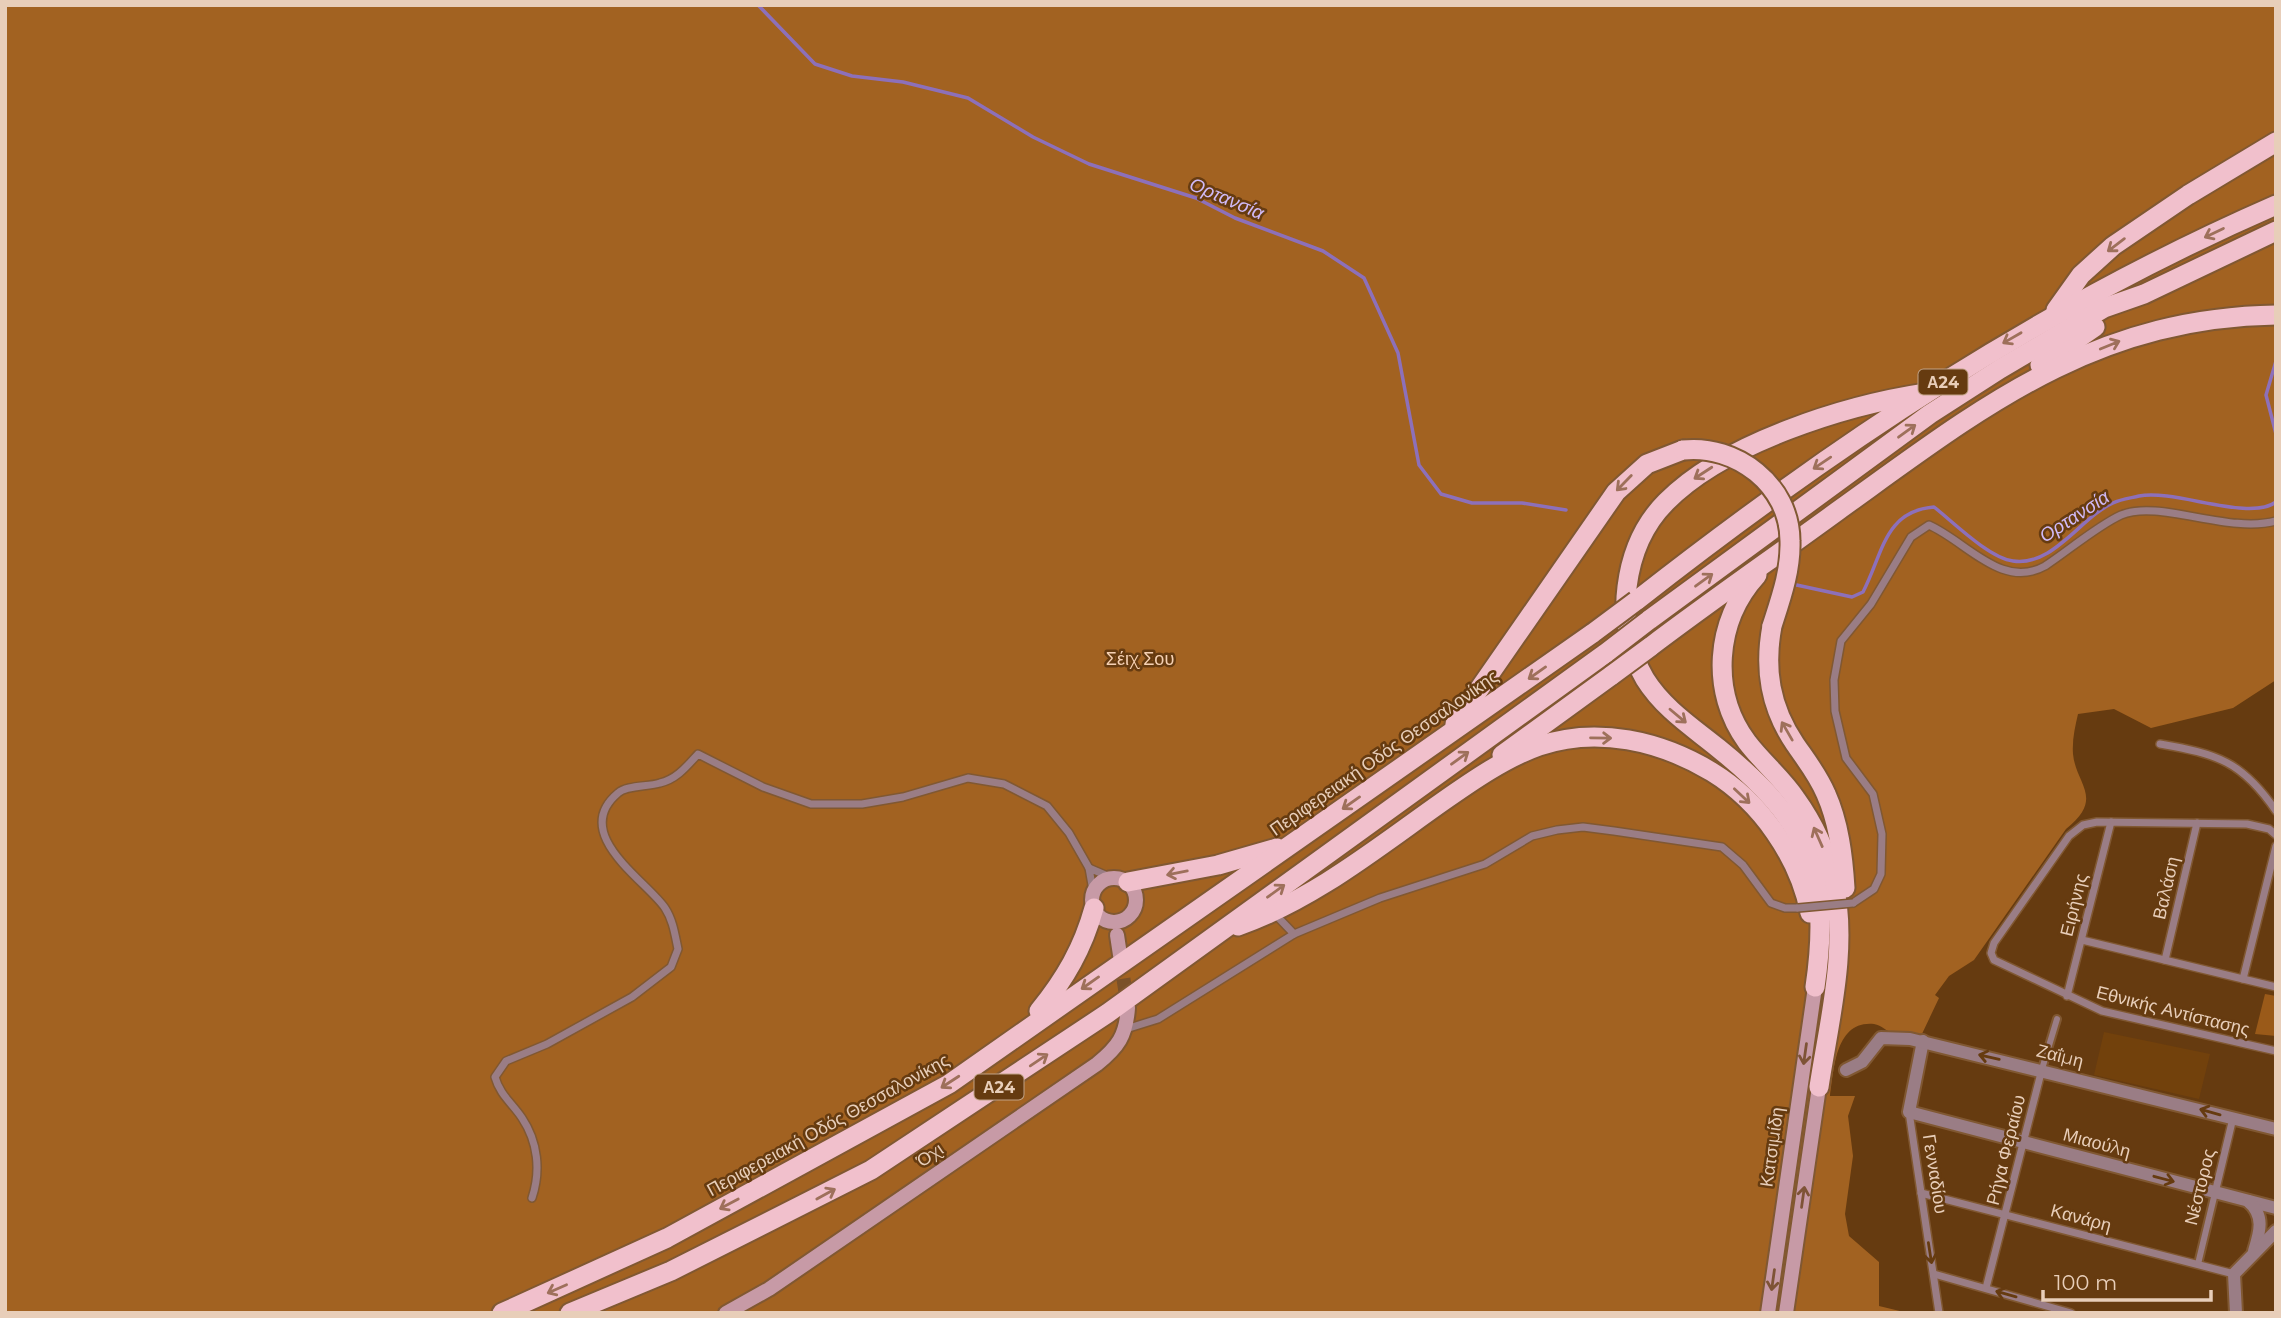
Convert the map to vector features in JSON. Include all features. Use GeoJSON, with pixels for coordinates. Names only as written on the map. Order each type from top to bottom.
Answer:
{"type":"FeatureCollection","features":[{"type":"Feature","properties":{"kind":"highway"},"geometry":{"type":"LineString","coordinates":[[2053,314],[2081,275],[2113,246],[2232,167],[2276,142]]}},
{"type":"Feature","properties":{"kind":"highway","name":"Περιφερειακή Οδός Θεσσαλονίκης"},"geometry":{"type":"LineString","coordinates":[[502,1313],[667,1238],[806,1165],[949,1084],[1025,1028],[1593,633],[1753,509],[1926,393],[2053,314],[2156,260],[2276,205]]}},
{"type":"Feature","properties":{"kind":"highway","name":"Α24"},"geometry":{"type":"LineString","coordinates":[[569,1313],[671,1271],[766,1226],[871,1170],[1009,1081],[1222,932],[1930,414],[2030,350],[2104,308],[2144,294],[2276,231]]}},
{"type":"Feature","properties":{"kind":"highway"},"geometry":{"type":"LineString","coordinates":[[2025,382],[2043,362],[2144,294]]}},
{"type":"Feature","properties":{"kind":"highway"},"geometry":{"type":"LineString","coordinates":[[1222,932],[1273,912],[1334,877],[1469,783],[1508,749],[1934,442],[2025,382],[2082,355],[2153,330],[2223,318],[2276,315]]}},
{"type":"Feature","properties":{"kind":"highway"},"geometry":{"type":"LineString","coordinates":[[1815,987],[1820,946],[1820,902],[1816,880],[1804,846],[1788,817],[1768,792],[1671,710],[1648,683],[1637,662],[1629,633],[1626,603],[1629,573],[1637,545],[1648,525],[1666,502],[1703,472],[1758,444],[1834,412],[1869,402],[1926,393]]}},
{"type":"Feature","properties":{"kind":"highway"},"geometry":{"type":"LineString","coordinates":[[1446,737],[1616,492],[1647,464],[1683,450],[1704,449],[1739,459],[1764,479],[1782,506],[1789,529],[1790,562],[1772,626],[1768,670],[1775,705],[1788,734],[1822,785],[1839,840],[1845,915],[1819,1087]]}},
{"type":"Feature","properties":{"kind":"highway"},"geometry":{"type":"LineString","coordinates":[[1772,559],[1754,579],[1732,615],[1723,649],[1723,682],[1740,731],[1795,797],[1822,845],[1837,900],[1835,976]]}},
{"type":"Feature","properties":{"kind":"highway"},"geometry":{"type":"LineString","coordinates":[[1469,783],[1537,746],[1576,738],[1637,741],[1702,766],[1750,804],[1792,861],[1801,880],[1811,916],[1815,987]]}},
{"type":"Feature","properties":{"kind":"highway"},"geometry":{"type":"LineString","coordinates":[[1119,880],[1218,865],[1291,844]]}},
{"type":"Feature","properties":{"kind":"highway"},"geometry":{"type":"LineString","coordinates":[[1025,1028],[1065,979],[1098,907]]}},
{"type":"Feature","properties":{"kind":"highway"},"geometry":{"type":"LineString","coordinates":[[603,1313],[728,1255],[766,1226]]}},
{"type":"Feature","properties":{"kind":"main road"},"geometry":{"type":"LineString","coordinates":[[1118,935],[1136,906],[1137,898],[1119,880],[1103,880],[1098,907],[1118,935],[1120,955]]}},
{"type":"Feature","properties":{"kind":"main road"},"geometry":{"type":"LineString","coordinates":[[1098,907],[1128,918]]}},
{"type":"Feature","properties":{"kind":"main road","name":"Κατσιμίδη"},"geometry":{"type":"LineString","coordinates":[[1768,1313],[1815,987]]}},
{"type":"Feature","properties":{"kind":"main road"},"geometry":{"type":"LineString","coordinates":[[1126,1029],[1128,1009]]}},
{"type":"Feature","properties":{"kind":"main road","name":"Όχι"},"geometry":{"type":"LineString","coordinates":[[726,1313],[769,1289],[1097,1064],[1119,1046],[1126,1029]]}},
{"type":"Feature","properties":{"kind":"main road"},"geometry":{"type":"LineString","coordinates":[[1786,1313],[1819,1087]]}},
{"type":"Feature","properties":{"kind":"street"},"geometry":{"type":"LineString","coordinates":[[1126,1029],[1158,1019],[1294,934],[1380,898],[1485,864],[1532,836],[1583,827],[1723,847],[1743,865],[1772,903],[1786,908],[1853,903],[1874,889],[1881,874],[1882,834],[1873,794],[1846,758],[1835,711],[1834,680],[1841,641],[1871,604],[1911,537],[1929,525],[1946,533],[2001,571],[2018,575],[2033,573],[2122,515],[2149,510],[2214,523],[2276,521]]}},
{"type":"Feature","properties":{"kind":"street"},"geometry":{"type":"LineString","coordinates":[[2160,744],[2208,753],[2229,761],[2249,777],[2276,811]]}},
{"type":"Feature","properties":{"kind":"street"},"geometry":{"type":"LineString","coordinates":[[532,1198],[537,1183],[538,1162],[532,1140],[523,1119],[499,1091],[495,1077],[506,1062],[547,1044],[632,997],[671,967],[678,949],[665,907],[621,865],[607,843],[604,823],[607,805],[620,791],[663,783],[681,773],[698,754],[763,786],[811,804],[862,804],[903,797],[968,778],[1004,784],[1047,806],[1069,833],[1090,868],[1098,907]]}},
{"type":"Feature","properties":{"kind":"street"},"geometry":{"type":"LineString","coordinates":[[2111,822],[2252,824],[2276,835]]}},
{"type":"Feature","properties":{"kind":"street","name":"Ειρήνης"},"geometry":{"type":"LineString","coordinates":[[2067,996],[2111,822]]}},
{"type":"Feature","properties":{"kind":"street","name":"Εθνικής Αντίστασης"},"geometry":{"type":"LineString","coordinates":[[2111,822],[2083,825],[2069,836],[1994,943],[1991,956],[2067,996],[2108,1013],[2276,1052]]}},
{"type":"Feature","properties":{"kind":"street","name":"Βαλάση"},"geometry":{"type":"LineString","coordinates":[[2165,960],[2196,823]]}},
{"type":"Feature","properties":{"kind":"street"},"geometry":{"type":"LineString","coordinates":[[2243,979],[2276,846]]}},
{"type":"Feature","properties":{"kind":"street"},"geometry":{"type":"LineString","coordinates":[[1090,868],[1119,880]]}},
{"type":"Feature","properties":{"kind":"street"},"geometry":{"type":"LineString","coordinates":[[1273,912],[1294,934]]}},
{"type":"Feature","properties":{"kind":"street"},"geometry":{"type":"LineString","coordinates":[[2082,940],[2276,987]]}},
{"type":"Feature","properties":{"kind":"street","name":"Ρήγα Φεραίου"},"geometry":{"type":"LineString","coordinates":[[1986,1288],[2057,1019]]}},
{"type":"Feature","properties":{"kind":"street","name":"Ζαΐμη"},"geometry":{"type":"LineString","coordinates":[[1846,1070],[1862,1062],[1881,1038],[1923,1041],[2276,1129]]}},
{"type":"Feature","properties":{"kind":"street","name":"Γενναδίου"},"geometry":{"type":"LineString","coordinates":[[1923,1041],[1909,1112],[1939,1313]]}},
{"type":"Feature","properties":{"kind":"street","name":"Μιαούλη"},"geometry":{"type":"LineString","coordinates":[[1909,1112],[2276,1208]]}},
{"type":"Feature","properties":{"kind":"street","name":"Νέστορος"},"geometry":{"type":"LineString","coordinates":[[2197,1264],[2233,1118]]}},
{"type":"Feature","properties":{"kind":"street","name":"Κανάρη"},"geometry":{"type":"LineString","coordinates":[[1921,1193],[2234,1274]]}},
{"type":"Feature","properties":{"kind":"street"},"geometry":{"type":"LineString","coordinates":[[2248,1201],[2258,1211],[2260,1220],[2254,1251]]}},
{"type":"Feature","properties":{"kind":"street"},"geometry":{"type":"LineString","coordinates":[[2238,1312],[2234,1274],[2276,1231]]}},
{"type":"Feature","properties":{"kind":"street"},"geometry":{"type":"LineString","coordinates":[[1934,1274],[2071,1313]]}},
{"type":"Feature","properties":{"kind":"shaded area"},"geometry":{"type":"Polygon","coordinates":[[[2265,994],[2276,996],[2276,1036],[2255,1034],[2265,994]]]}},
{"type":"Feature","properties":{"kind":"shaded area"},"geometry":{"type":"Polygon","coordinates":[[[2104,1032],[2210,1054],[2199,1099],[2094,1075],[2104,1032]]]}},
{"type":"Feature","properties":{"kind":"green space","name":"Σέιχ Σου"},"geometry":{"type":"Polygon","coordinates":[[[5,5],[2276,5],[2276,680],[2233,708],[2151,728],[2114,709],[2078,714],[2073,754],[2085,792],[2084,809],[2066,829],[1974,960],[1949,976],[1935,995],[1939,998],[1921,1036],[1891,1032],[1874,1024],[1861,1025],[1851,1030],[1844,1038],[1835,1061],[1830,1096],[1855,1096],[1848,1116],[1853,1156],[1845,1214],[1849,1236],[1879,1262],[1879,1306],[1908,1313],[5,1313],[5,5]]]}},
{"type":"Feature","properties":{"kind":"waterway","name":"Ορτανσία"},"geometry":{"type":"LineString","coordinates":[[758,5],[815,64],[852,76],[903,82],[968,98],[1033,137],[1089,164],[1196,198],[1235,218],[1323,251],[1364,278],[1398,353],[1419,465],[1441,494],[1472,503],[1522,503],[1566,510]]}},
{"type":"Feature","properties":{"kind":"waterway","name":"Ορτανσία"},"geometry":{"type":"LineString","coordinates":[[2276,361],[2266,395],[2276,434]]}},
{"type":"Feature","properties":{"kind":"waterway","name":"Ορτανσία"},"geometry":{"type":"LineString","coordinates":[[1792,584],[1852,597],[1863,592],[1881,549],[1895,526],[1917,510],[1934,507],[1993,553],[2013,561],[2027,561],[2054,549],[2101,510],[2126,499],[2154,495],[2248,509],[2276,502]]}},
{"type":"Feature","properties":{"kind":"tunnel"},"geometry":{"type":"LineString","coordinates":[[1120,958],[1128,1007]]}}]}
